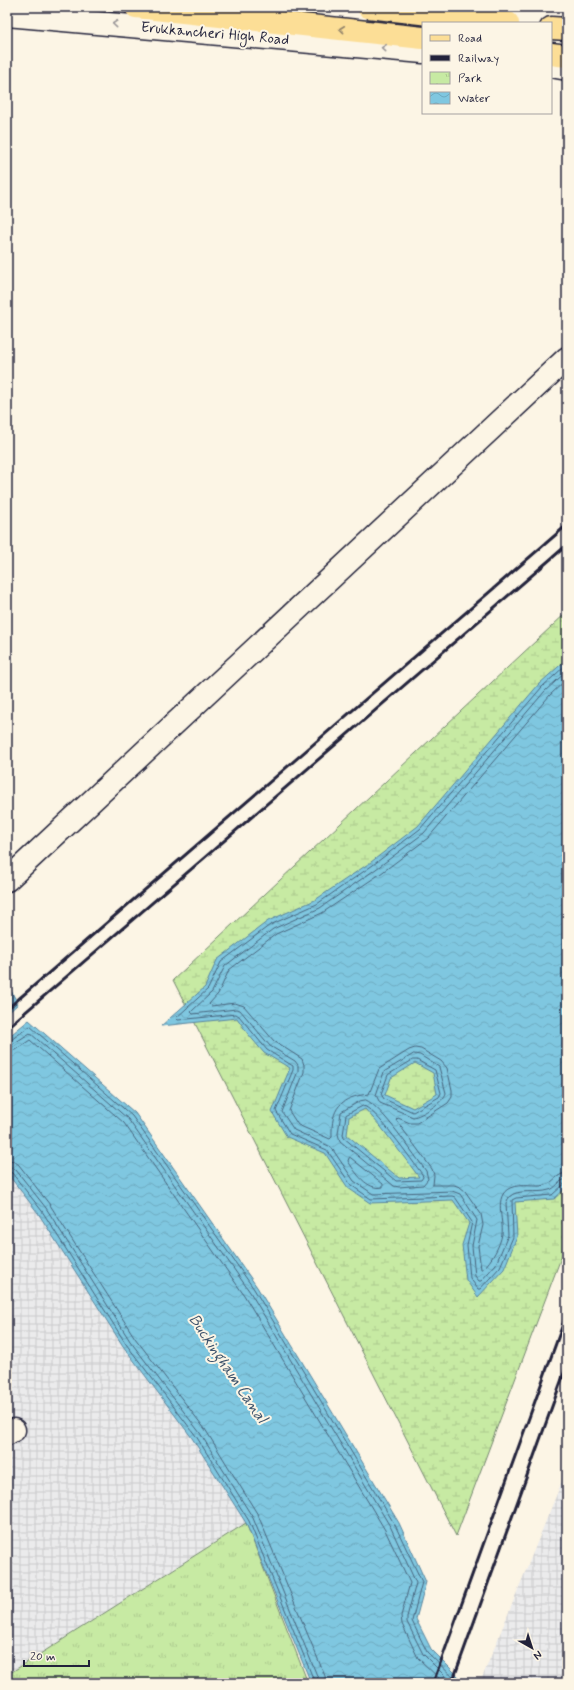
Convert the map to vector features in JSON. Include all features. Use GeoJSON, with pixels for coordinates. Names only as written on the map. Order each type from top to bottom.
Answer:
{"type":"FeatureCollection","features":[{"type":"Feature","properties":{"kind":"main road"},"geometry":{"type":"LineString","coordinates":[[136,7],[422,38]]}},
{"type":"Feature","properties":{"kind":"main road"},"geometry":{"type":"LineString","coordinates":[[368,7],[499,22]]}},
{"type":"Feature","properties":{"kind":"main road"},"geometry":{"type":"LineString","coordinates":[[552,28],[567,30]]}},
{"type":"Feature","properties":{"kind":"main road"},"geometry":{"type":"LineString","coordinates":[[552,54],[567,56]]}},
{"type":"Feature","properties":{"kind":"street"},"geometry":{"type":"LineString","coordinates":[[434,22],[436,7]]}},
{"type":"Feature","properties":{"kind":"street","name":"Erukkancheri High Road"},"geometry":{"type":"LineString","coordinates":[[7,14],[422,52]]}},
{"type":"Feature","properties":{"kind":"street"},"geometry":{"type":"LineString","coordinates":[[552,66],[567,69]]}},
{"type":"Feature","properties":{"kind":"street"},"geometry":{"type":"LineString","coordinates":[[7,880],[567,358]]}},
{"type":"Feature","properties":{"kind":"shaded area"},"geometry":{"type":"Polygon","coordinates":[[[7,1173],[38,1213],[123,1346],[192,1438],[246,1523],[7,1675],[7,1173]]]}},
{"type":"Feature","properties":{"kind":"shaded area"},"geometry":{"type":"Polygon","coordinates":[[[567,1469],[567,1683],[480,1683],[567,1469]]]}},
{"type":"Feature","properties":{"kind":"green space"},"geometry":{"type":"Polygon","coordinates":[[[567,612],[567,1242],[456,1536],[173,980],[567,612]]]}},
{"type":"Feature","properties":{"kind":"green space"},"geometry":{"type":"Polygon","coordinates":[[[246,1523],[308,1683],[7,1683],[7,1675],[246,1523]]]}},
{"type":"Feature","properties":{"kind":"water"},"geometry":{"type":"Polygon","coordinates":[[[567,659],[567,1187],[554,1199],[515,1202],[517,1237],[504,1269],[478,1297],[466,1280],[462,1245],[469,1223],[453,1200],[370,1203],[348,1188],[325,1153],[287,1137],[272,1112],[290,1068],[264,1053],[237,1018],[161,1026],[205,987],[217,960],[268,921],[315,900],[371,862],[418,826],[539,684],[567,659]],[[415,1063],[391,1078],[385,1095],[413,1108],[437,1094],[433,1073],[415,1063]],[[365,1109],[349,1117],[347,1135],[399,1178],[419,1177],[381,1127],[365,1109]]]}},
{"type":"Feature","properties":{"kind":"water"},"geometry":{"type":"Polygon","coordinates":[[[7,983],[18,1004],[7,1014],[7,983]]]}},
{"type":"Feature","properties":{"kind":"water","name":"Buckingham Canal"},"geometry":{"type":"Polygon","coordinates":[[[29,1020],[135,1113],[257,1287],[399,1523],[426,1582],[416,1619],[431,1649],[465,1683],[311,1683],[246,1523],[192,1438],[123,1346],[38,1213],[7,1173],[7,1038],[29,1020]]]}},
{"type":"Feature","properties":{"kind":"railway"},"geometry":{"type":"LineString","coordinates":[[7,1009],[567,525]]}},
{"type":"Feature","properties":{"kind":"railway"},"geometry":{"type":"LineString","coordinates":[[7,1028],[567,545]]}},
{"type":"Feature","properties":{"kind":"railway"},"geometry":{"type":"LineString","coordinates":[[433,1683],[567,1313]]}},
{"type":"Feature","properties":{"kind":"railway"},"geometry":{"type":"LineString","coordinates":[[452,1683],[567,1365]]}}]}
